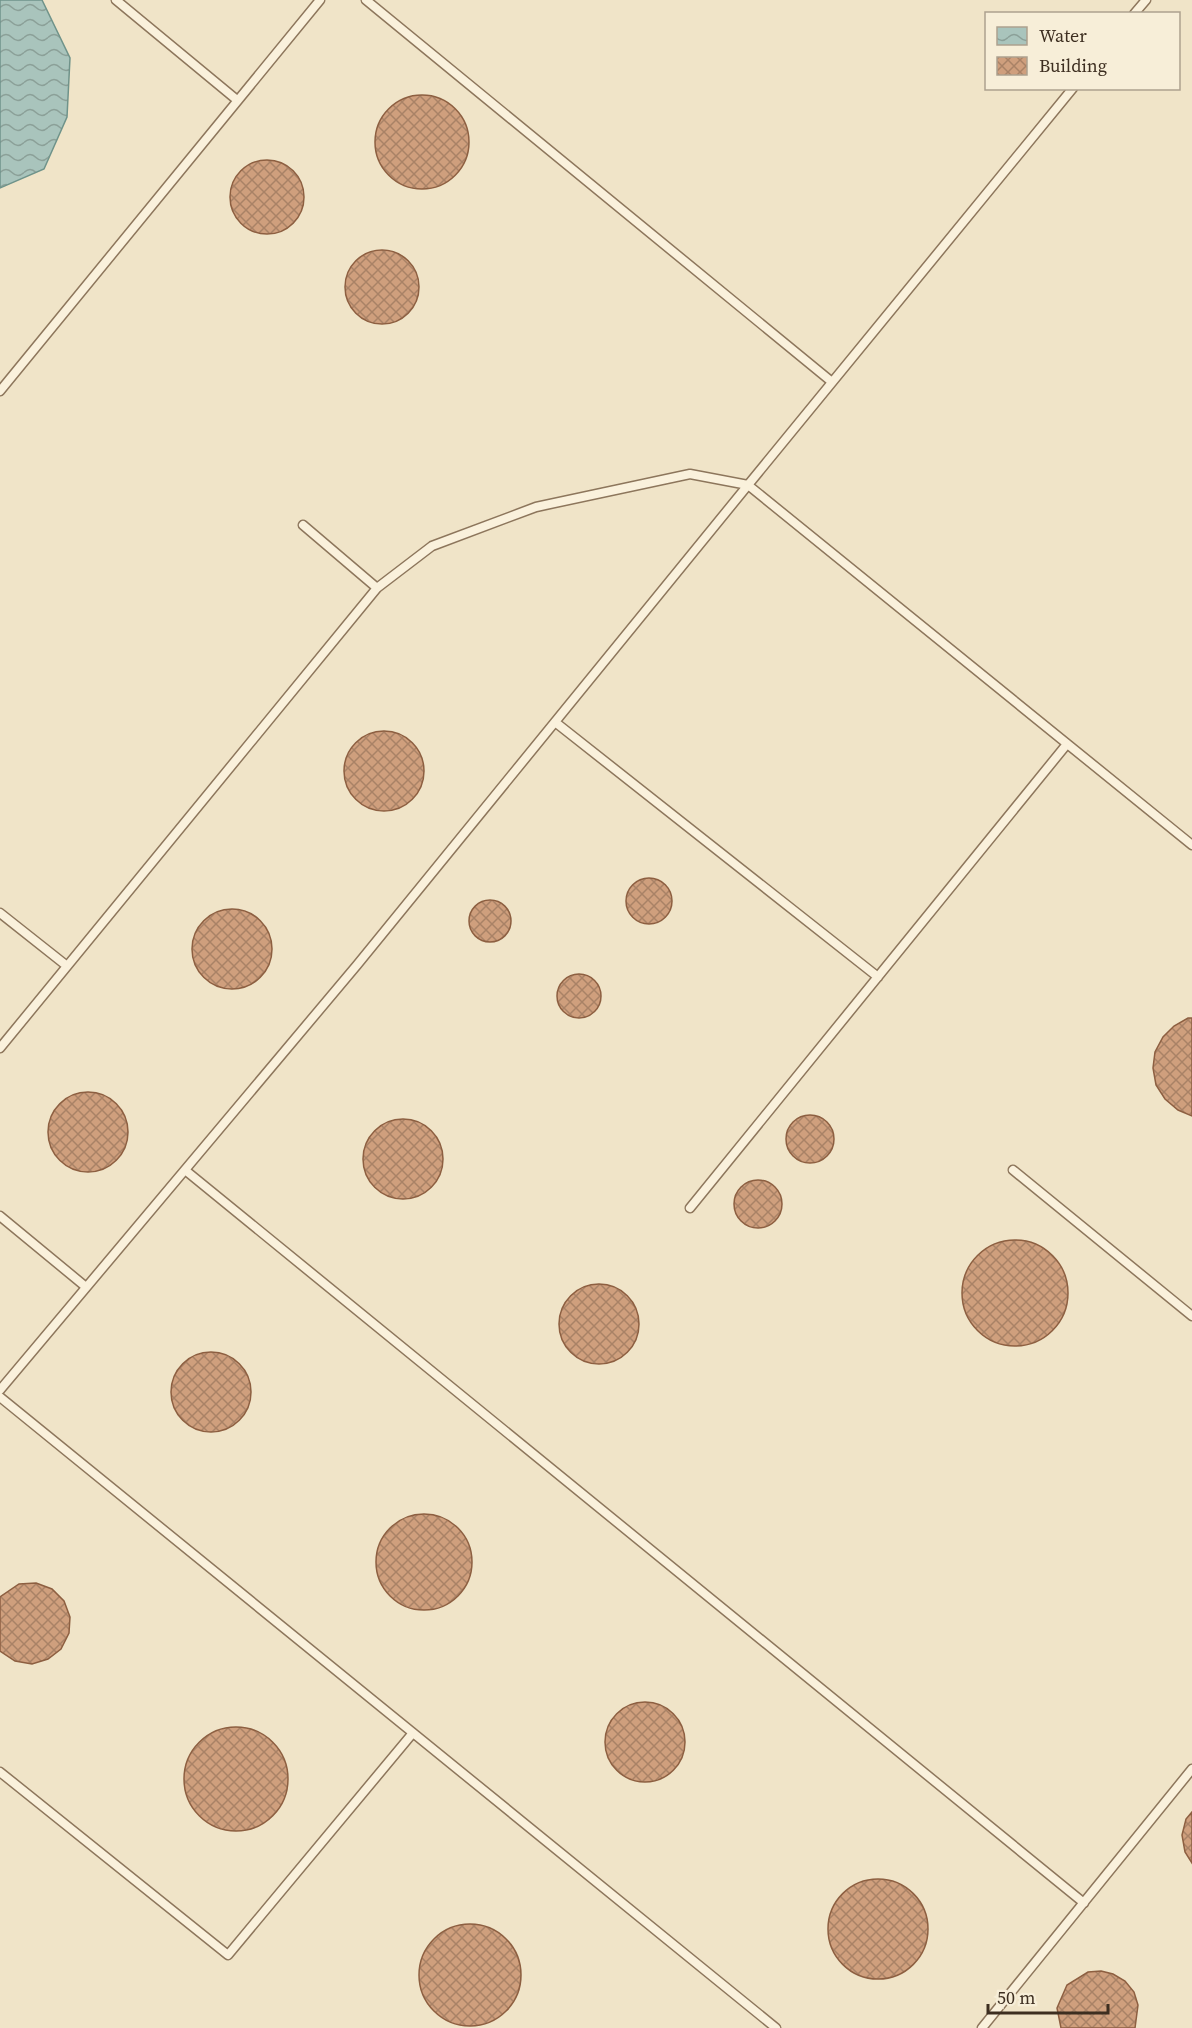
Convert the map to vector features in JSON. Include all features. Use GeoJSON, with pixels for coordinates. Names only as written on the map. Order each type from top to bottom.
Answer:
{"type":"FeatureCollection","features":[{"type":"Feature","properties":{"kind":"lane"},"geometry":{"type":"LineString","coordinates":[[116,0],[237,100]]}},
{"type":"Feature","properties":{"kind":"lane"},"geometry":{"type":"LineString","coordinates":[[0,391],[320,0]]}},
{"type":"Feature","properties":{"kind":"lane"},"geometry":{"type":"LineString","coordinates":[[366,0],[832,382]]}},
{"type":"Feature","properties":{"kind":"lane"},"geometry":{"type":"LineString","coordinates":[[1136,12],[1146,0]]}},
{"type":"Feature","properties":{"kind":"lane"},"geometry":{"type":"LineString","coordinates":[[0,1390],[357,965],[1071,90]]}},
{"type":"Feature","properties":{"kind":"lane"},"geometry":{"type":"LineString","coordinates":[[0,1048],[377,588],[432,546],[537,507],[690,474],[748,485],[1192,845]]}},
{"type":"Feature","properties":{"kind":"lane"},"geometry":{"type":"LineString","coordinates":[[303,525],[377,588]]}},
{"type":"Feature","properties":{"kind":"lane"},"geometry":{"type":"LineString","coordinates":[[555,722],[878,977]]}},
{"type":"Feature","properties":{"kind":"lane"},"geometry":{"type":"LineString","coordinates":[[690,1208],[1067,744]]}},
{"type":"Feature","properties":{"kind":"lane"},"geometry":{"type":"LineString","coordinates":[[0,913],[67,966]]}},
{"type":"Feature","properties":{"kind":"lane"},"geometry":{"type":"LineString","coordinates":[[185,1170],[1084,1903]]}},
{"type":"Feature","properties":{"kind":"lane"},"geometry":{"type":"LineString","coordinates":[[1013,1170],[1192,1316]]}},
{"type":"Feature","properties":{"kind":"lane"},"geometry":{"type":"LineString","coordinates":[[0,1216],[86,1287]]}},
{"type":"Feature","properties":{"kind":"lane"},"geometry":{"type":"LineString","coordinates":[[0,1397],[776,2028]]}},
{"type":"Feature","properties":{"kind":"lane"},"geometry":{"type":"LineString","coordinates":[[0,1772],[228,1955],[412,1734]]}},
{"type":"Feature","properties":{"kind":"lane"},"geometry":{"type":"LineString","coordinates":[[982,2028],[1192,1769]]}},
{"type":"Feature","properties":{"kind":"water"},"geometry":{"type":"Polygon","coordinates":[[[0,0],[42,0],[70,58],[67,117],[44,169],[0,188],[0,0]]]}},
{"type":"Feature","properties":{"kind":"building"},"geometry":{"type":"Polygon","coordinates":[[[422,95],[440,99],[455,109],[465,124],[469,142],[465,160],[455,175],[440,185],[422,189],[404,185],[389,175],[379,160],[375,142],[379,124],[389,109],[404,99],[422,95]]]}},
{"type":"Feature","properties":{"kind":"building"},"geometry":{"type":"Polygon","coordinates":[[[267,160],[281,163],[293,171],[301,183],[304,197],[301,211],[293,223],[281,231],[267,234],[253,231],[241,223],[233,211],[230,197],[233,183],[241,171],[253,163],[267,160]]]}},
{"type":"Feature","properties":{"kind":"building"},"geometry":{"type":"Polygon","coordinates":[[[382,250],[396,253],[408,261],[416,273],[419,287],[416,301],[408,313],[396,321],[382,324],[368,321],[356,313],[348,301],[345,287],[348,273],[356,261],[368,253],[382,250]]]}},
{"type":"Feature","properties":{"kind":"building"},"geometry":{"type":"Polygon","coordinates":[[[384,731],[399,734],[412,743],[421,756],[424,771],[421,786],[412,799],[399,808],[384,811],[369,808],[356,799],[347,786],[344,771],[347,756],[356,743],[369,734],[384,731]]]}},
{"type":"Feature","properties":{"kind":"building"},"geometry":{"type":"Polygon","coordinates":[[[654,878],[666,884],[671,892],[671,910],[666,918],[658,923],[644,924],[632,918],[627,910],[626,896],[632,884],[640,879],[654,878]]]}},
{"type":"Feature","properties":{"kind":"building"},"geometry":{"type":"Polygon","coordinates":[[[490,900],[498,901],[505,906],[510,913],[510,929],[505,936],[498,941],[490,942],[482,941],[475,936],[470,929],[469,921],[470,913],[475,906],[482,901],[490,900]]]}},
{"type":"Feature","properties":{"kind":"building"},"geometry":{"type":"Polygon","coordinates":[[[232,909],[247,912],[260,921],[269,934],[272,949],[269,964],[260,977],[247,986],[232,989],[217,986],[204,977],[195,964],[192,949],[195,934],[204,921],[217,912],[232,909]]]}},
{"type":"Feature","properties":{"kind":"building"},"geometry":{"type":"Polygon","coordinates":[[[579,974],[594,981],[601,996],[594,1011],[579,1018],[564,1011],[557,996],[564,981],[579,974]]]}},
{"type":"Feature","properties":{"kind":"building"},"geometry":{"type":"Polygon","coordinates":[[[1192,1018],[1192,1116],[1178,1110],[1165,1099],[1156,1085],[1153,1068],[1155,1052],[1163,1037],[1174,1026],[1192,1018]]]}},
{"type":"Feature","properties":{"kind":"building"},"geometry":{"type":"Polygon","coordinates":[[[88,1092],[103,1095],[116,1104],[125,1117],[128,1132],[125,1147],[116,1160],[103,1169],[88,1172],[73,1169],[60,1160],[51,1147],[48,1132],[51,1117],[60,1104],[73,1095],[88,1092]]]}},
{"type":"Feature","properties":{"kind":"building"},"geometry":{"type":"Polygon","coordinates":[[[810,1115],[827,1122],[834,1139],[827,1156],[810,1163],[793,1156],[786,1139],[793,1122],[810,1115]]]}},
{"type":"Feature","properties":{"kind":"building"},"geometry":{"type":"Polygon","coordinates":[[[403,1119],[418,1122],[431,1131],[440,1144],[443,1159],[440,1174],[431,1187],[418,1196],[403,1199],[388,1196],[375,1187],[366,1174],[363,1159],[366,1144],[375,1131],[388,1122],[403,1119]]]}},
{"type":"Feature","properties":{"kind":"building"},"geometry":{"type":"Polygon","coordinates":[[[758,1180],[775,1187],[782,1204],[775,1221],[758,1228],[741,1221],[734,1204],[741,1187],[758,1180]]]}},
{"type":"Feature","properties":{"kind":"building"},"geometry":{"type":"Polygon","coordinates":[[[1015,1240],[1035,1244],[1052,1256],[1064,1273],[1068,1293],[1064,1313],[1052,1330],[1035,1342],[1015,1346],[995,1342],[978,1330],[966,1313],[962,1293],[966,1273],[978,1256],[995,1244],[1015,1240]]]}},
{"type":"Feature","properties":{"kind":"building"},"geometry":{"type":"Polygon","coordinates":[[[599,1284],[614,1287],[627,1296],[636,1309],[639,1324],[636,1339],[627,1352],[614,1361],[599,1364],[584,1361],[571,1352],[562,1339],[559,1324],[562,1309],[571,1296],[584,1287],[599,1284]]]}},
{"type":"Feature","properties":{"kind":"building"},"geometry":{"type":"Polygon","coordinates":[[[211,1352],[226,1355],[239,1364],[248,1377],[251,1392],[248,1407],[239,1420],[226,1429],[211,1432],[196,1429],[183,1420],[174,1407],[171,1392],[174,1377],[183,1364],[196,1355],[211,1352]]]}},
{"type":"Feature","properties":{"kind":"building"},"geometry":{"type":"Polygon","coordinates":[[[424,1514],[442,1518],[458,1528],[468,1544],[472,1562],[468,1580],[458,1596],[442,1606],[424,1610],[406,1606],[390,1596],[380,1580],[376,1562],[380,1544],[390,1528],[406,1518],[424,1514]]]}},
{"type":"Feature","properties":{"kind":"building"},"geometry":{"type":"Polygon","coordinates":[[[36,1583],[52,1589],[64,1601],[70,1617],[69,1633],[61,1649],[48,1659],[32,1664],[15,1661],[0,1651],[0,1597],[19,1584],[36,1583]]]}},
{"type":"Feature","properties":{"kind":"building"},"geometry":{"type":"Polygon","coordinates":[[[645,1702],[660,1705],[673,1714],[682,1727],[685,1742],[682,1757],[673,1770],[660,1779],[645,1782],[630,1779],[617,1770],[608,1757],[605,1742],[608,1727],[617,1714],[630,1705],[645,1702]]]}},
{"type":"Feature","properties":{"kind":"building"},"geometry":{"type":"Polygon","coordinates":[[[236,1727],[256,1731],[273,1742],[284,1759],[288,1779],[284,1799],[273,1816],[256,1827],[236,1831],[216,1827],[199,1816],[188,1799],[184,1779],[188,1759],[199,1742],[216,1731],[236,1727]]]}},
{"type":"Feature","properties":{"kind":"building"},"geometry":{"type":"Polygon","coordinates":[[[1192,1812],[1192,1863],[1185,1852],[1182,1835],[1186,1819],[1192,1812]]]}},
{"type":"Feature","properties":{"kind":"building"},"geometry":{"type":"Polygon","coordinates":[[[878,1879],[897,1882],[914,1893],[925,1910],[928,1929],[925,1948],[914,1965],[897,1976],[878,1979],[859,1976],[842,1965],[831,1948],[828,1929],[831,1910],[842,1893],[859,1882],[878,1879]]]}},
{"type":"Feature","properties":{"kind":"building"},"geometry":{"type":"Polygon","coordinates":[[[470,1924],[489,1928],[506,1939],[517,1956],[521,1975],[517,1994],[506,2011],[489,2022],[470,2026],[451,2022],[434,2011],[423,1994],[419,1975],[423,1956],[434,1939],[451,1928],[470,1924]]]}},
{"type":"Feature","properties":{"kind":"building"},"geometry":{"type":"Polygon","coordinates":[[[1101,1971],[1113,1974],[1125,1981],[1134,1992],[1138,2005],[1135,2028],[1061,2028],[1057,2008],[1067,1985],[1088,1972],[1101,1971]]]}}]}
